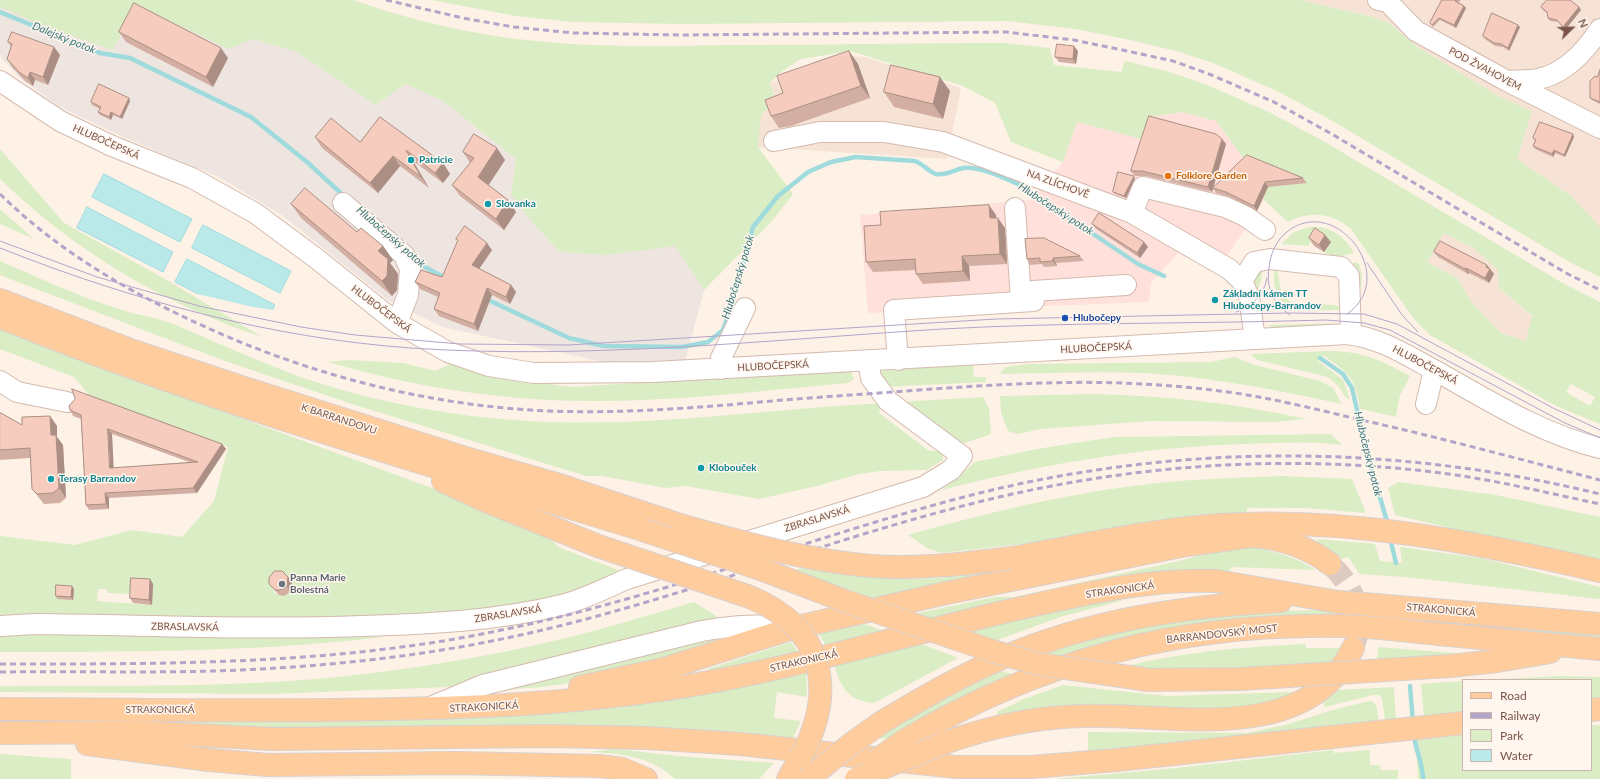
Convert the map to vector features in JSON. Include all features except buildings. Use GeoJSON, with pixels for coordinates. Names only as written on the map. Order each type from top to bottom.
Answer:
{"type":"FeatureCollection","features":[{"type":"Feature","properties":{"kind":"main road","name":"K BARRANDOVU"},"geometry":{"type":"LineString","coordinates":[[0,300],[119,346],[244,388],[462,457],[556,484],[682,526],[774,550],[825,560],[872,566],[930,566],[1011,558],[1120,539]]}},
{"type":"Feature","properties":{"kind":"main road","name":"K BARRANDOVU"},"geometry":{"type":"LineString","coordinates":[[0,317],[143,372],[368,446]]}},
{"type":"Feature","properties":{"kind":"main road"},"geometry":{"type":"LineString","coordinates":[[368,446],[642,530],[758,568],[845,601],[992,651],[1038,664],[1149,680],[1240,679],[1450,666],[1589,648]]}},
{"type":"Feature","properties":{"kind":"main road"},"geometry":{"type":"LineString","coordinates":[[368,446],[486,501],[598,546],[764,603],[790,622],[801,633],[817,662],[821,685],[821,696],[819,709],[808,745],[788,779]]}},
{"type":"Feature","properties":{"kind":"main road"},"geometry":{"type":"LineString","coordinates":[[1120,539],[1173,530],[1221,525],[1336,526],[1409,534],[1481,546],[1600,572]]}},
{"type":"Feature","properties":{"kind":"main road"},"geometry":{"type":"LineString","coordinates":[[1120,539],[1251,536],[1267,537],[1288,542],[1309,551],[1330,564]]}},
{"type":"Feature","properties":{"kind":"main road"},"geometry":{"type":"LineString","coordinates":[[482,707],[664,669],[793,628],[1094,563],[1186,545],[1251,536]]}},
{"type":"Feature","properties":{"kind":"main road","name":"STRAKONICKÁ"},"geometry":{"type":"LineString","coordinates":[[0,709],[426,709],[482,707],[606,697],[703,683],[797,663],[1075,596],[1146,585],[1198,580],[1216,581],[1338,602],[1600,624]]}},
{"type":"Feature","properties":{"kind":"main road"},"geometry":{"type":"LineString","coordinates":[[808,779],[851,744],[882,722],[971,672],[1041,643],[1084,629],[1123,619],[1199,607],[1286,601],[1338,602]]}},
{"type":"Feature","properties":{"kind":"main road","name":"BARRANDOVSKÝ MOST"},"geometry":{"type":"LineString","coordinates":[[851,779],[904,741],[967,706],[1011,685],[1047,672],[1119,650],[1189,636],[1287,627],[1342,626],[1589,648]]}},
{"type":"Feature","properties":{"kind":"main road"},"geometry":{"type":"LineString","coordinates":[[856,779],[944,743],[1002,725],[1048,718],[1084,716],[1217,719],[1247,718],[1264,715],[1301,702],[1328,683],[1345,664],[1353,648]]}},
{"type":"Feature","properties":{"kind":"main road"},"geometry":{"type":"LineString","coordinates":[[4,733],[136,732],[273,739],[549,736],[647,738],[740,744],[956,767],[993,768],[1117,760],[1459,723]]}},
{"type":"Feature","properties":{"kind":"main road"},"geometry":{"type":"LineString","coordinates":[[4,733],[209,760],[268,765],[456,763],[587,765],[622,769],[646,779]]}},
{"type":"Feature","properties":{"kind":"street","name":"POD ŽVAHOVEM"},"geometry":{"type":"LineString","coordinates":[[1385,1],[1416,32],[1507,81],[1600,128]]}},
{"type":"Feature","properties":{"kind":"street"},"geometry":{"type":"LineString","coordinates":[[1507,81],[1539,79],[1561,69],[1579,56],[1600,29]]}},
{"type":"Feature","properties":{"kind":"street","name":"HLUBOČEPSKÁ"},"geometry":{"type":"LineString","coordinates":[[1,82],[60,121],[112,146],[192,178],[255,213],[317,259],[397,323],[448,352],[489,366],[534,373],[577,374],[721,369],[1351,335],[1378,340],[1541,428],[1600,448]]}},
{"type":"Feature","properties":{"kind":"street","name":"NA ZLÍCHOVĚ"},"geometry":{"type":"LineString","coordinates":[[774,141],[820,132],[884,132],[943,142],[1132,213],[1229,269],[1242,281],[1250,301],[1255,339]]}},
{"type":"Feature","properties":{"kind":"street"},"geometry":{"type":"LineString","coordinates":[[1132,213],[1143,187],[1225,207],[1245,216],[1265,230]]}},
{"type":"Feature","properties":{"kind":"street"},"geometry":{"type":"LineString","coordinates":[[343,203],[404,255],[410,269],[408,295],[397,323]]}},
{"type":"Feature","properties":{"kind":"street"},"geometry":{"type":"LineString","coordinates":[[1010,217],[1021,302]]}},
{"type":"Feature","properties":{"kind":"street"},"geometry":{"type":"LineString","coordinates":[[1242,281],[1254,262],[1270,259],[1341,267],[1349,276],[1351,335]]}},
{"type":"Feature","properties":{"kind":"street"},"geometry":{"type":"LineString","coordinates":[[898,360],[894,310],[1034,301],[1033,291],[1126,285]]}},
{"type":"Feature","properties":{"kind":"street"},"geometry":{"type":"LineString","coordinates":[[721,369],[721,358],[745,308]]}},
{"type":"Feature","properties":{"kind":"street","name":"ZBRASLAVSKÁ"},"geometry":{"type":"LineString","coordinates":[[0,626],[58,624],[283,629],[427,624],[491,619],[563,604],[601,591],[627,579],[923,487],[951,470],[962,456],[888,401],[871,378],[868,361]]}},
{"type":"Feature","properties":{"kind":"street"},"geometry":{"type":"LineString","coordinates":[[1426,404],[1434,370]]}},
{"type":"Feature","properties":{"kind":"street"},"geometry":{"type":"LineString","coordinates":[[0,381],[16,392],[67,402]]}},
{"type":"Feature","properties":{"kind":"street"},"geometry":{"type":"LineString","coordinates":[[426,709],[483,685],[702,631],[725,627],[762,624],[793,628]]}},
{"type":"Feature","properties":{"kind":"shaded area"},"geometry":{"type":"Polygon","coordinates":[[[1299,0],[1600,0],[1600,227],[1571,196],[1517,159],[1532,111],[1498,96],[1416,46],[1389,23],[1373,17],[1299,0]]]}},
{"type":"Feature","properties":{"kind":"shaded area"},"geometry":{"type":"Polygon","coordinates":[[[137,5],[232,47],[254,39],[297,52],[375,105],[406,84],[443,101],[516,159],[511,195],[606,255],[675,245],[704,290],[685,362],[613,364],[443,327],[389,301],[283,216],[219,177],[123,137],[58,106],[20,78],[0,56],[0,6],[137,5]]]}},
{"type":"Feature","properties":{"kind":"shaded area"},"geometry":{"type":"Polygon","coordinates":[[[851,56],[865,57],[961,88],[947,159],[758,147],[760,115],[776,101],[770,83],[851,56]]]}},
{"type":"Feature","properties":{"kind":"shaded area"},"geometry":{"type":"Polygon","coordinates":[[[1182,112],[1216,121],[1263,185],[1264,200],[1228,255],[1213,271],[1178,253],[1151,283],[1149,302],[868,313],[860,215],[1030,200],[1063,162],[1077,122],[1141,138],[1150,117],[1182,112]]]}},
{"type":"Feature","properties":{"kind":"shaded area"},"geometry":{"type":"Polygon","coordinates":[[[1444,233],[1475,249],[1498,270],[1499,288],[1532,317],[1526,341],[1501,333],[1473,304],[1457,278],[1427,262],[1444,233]]]}},
{"type":"Feature","properties":{"kind":"green space"},"geometry":{"type":"Polygon","coordinates":[[[0,0],[354,0],[434,24],[489,35],[545,42],[592,45],[651,46],[1005,43],[1050,48],[1054,65],[1121,72],[1125,61],[1170,72],[1205,84],[1269,112],[1325,142],[1561,282],[1600,302],[1600,424],[1556,406],[1430,335],[1413,318],[1351,229],[1336,219],[1321,215],[1304,216],[1288,222],[1264,200],[1263,185],[1216,121],[1182,112],[1150,117],[1141,139],[1077,122],[1063,162],[1011,142],[995,103],[963,86],[850,51],[801,59],[782,71],[770,83],[776,101],[761,115],[758,147],[793,194],[772,221],[704,290],[675,246],[606,255],[560,252],[533,223],[511,195],[516,159],[443,101],[406,84],[375,105],[297,52],[254,39],[228,49],[137,5],[113,50],[55,30],[0,7],[0,0]],[[1444,233],[1427,262],[1457,278],[1473,304],[1501,333],[1526,341],[1532,316],[1499,288],[1498,270],[1475,249],[1444,233]],[[1571,384],[1566,392],[1590,406],[1595,397],[1571,384]]]}},
{"type":"Feature","properties":{"kind":"green space"},"geometry":{"type":"Polygon","coordinates":[[[431,0],[1299,0],[1373,17],[1389,23],[1416,46],[1498,96],[1532,111],[1517,159],[1571,196],[1600,227],[1600,277],[1571,263],[1336,123],[1279,92],[1213,63],[1176,51],[1130,40],[1076,29],[1007,21],[682,24],[573,22],[516,16],[431,0]]]}},
{"type":"Feature","properties":{"kind":"green space"},"geometry":{"type":"Polygon","coordinates":[[[0,149],[64,223],[165,279],[262,337],[190,309],[122,273],[89,252],[28,205],[0,179],[0,149]]]}},
{"type":"Feature","properties":{"kind":"green space"},"geometry":{"type":"Polygon","coordinates":[[[0,209],[1,210],[34,239],[0,224],[0,209]]]}},
{"type":"Feature","properties":{"kind":"green space"},"geometry":{"type":"Polygon","coordinates":[[[1309,227],[1323,228],[1335,232],[1350,246],[1354,252],[1339,256],[1328,254],[1324,252],[1331,242],[1315,236],[1308,246],[1281,244],[1294,232],[1309,227]]]}},
{"type":"Feature","properties":{"kind":"green space"},"geometry":{"type":"Polygon","coordinates":[[[0,261],[104,304],[171,323],[298,376],[359,395],[390,402],[454,414],[517,420],[591,423],[632,422],[882,403],[879,413],[929,451],[943,451],[943,460],[927,470],[881,471],[859,474],[817,486],[759,499],[685,486],[665,488],[603,476],[586,476],[355,405],[222,360],[0,275],[0,261]]]}},
{"type":"Feature","properties":{"kind":"green space"},"geometry":{"type":"Polygon","coordinates":[[[1356,262],[1359,264],[1361,269],[1362,278],[1360,290],[1356,299],[1349,265],[1356,262]]]}},
{"type":"Feature","properties":{"kind":"green space"},"geometry":{"type":"Polygon","coordinates":[[[1263,266],[1261,281],[1257,291],[1252,281],[1263,266]]]}},
{"type":"Feature","properties":{"kind":"green space"},"geometry":{"type":"Polygon","coordinates":[[[1274,268],[1277,271],[1283,295],[1294,303],[1299,305],[1333,305],[1342,310],[1304,310],[1293,308],[1278,296],[1275,284],[1274,268]]]}},
{"type":"Feature","properties":{"kind":"green space"},"geometry":{"type":"Polygon","coordinates":[[[1337,323],[1275,329],[1267,325],[1337,323]]]}},
{"type":"Feature","properties":{"kind":"green space"},"geometry":{"type":"Polygon","coordinates":[[[0,330],[443,492],[553,541],[558,547],[623,572],[593,589],[488,612],[290,624],[0,620],[0,536],[75,545],[132,530],[182,537],[214,501],[228,447],[94,401],[74,377],[0,349],[0,330]],[[286,576],[272,586],[274,592],[279,595],[288,594],[292,588],[292,582],[286,576]],[[98,589],[97,601],[152,605],[134,594],[107,593],[107,589],[98,589]]]}},
{"type":"Feature","properties":{"kind":"green space"},"geometry":{"type":"Polygon","coordinates":[[[1341,351],[1362,355],[1380,361],[1410,376],[1400,395],[1396,417],[1360,409],[1356,389],[1349,376],[1339,366],[1323,355],[1318,361],[1343,380],[1350,399],[1347,399],[1338,386],[1328,377],[1257,360],[1251,354],[1341,351]]]}},
{"type":"Feature","properties":{"kind":"green space"},"geometry":{"type":"Polygon","coordinates":[[[1235,357],[1255,365],[1320,381],[1333,388],[1342,404],[1244,385],[1169,375],[1108,372],[999,374],[1006,367],[1028,364],[1211,362],[1235,357]]]}},
{"type":"Feature","properties":{"kind":"green space"},"geometry":{"type":"Polygon","coordinates":[[[349,360],[404,363],[435,371],[450,364],[518,380],[572,387],[850,369],[854,379],[848,383],[698,397],[623,401],[548,400],[464,392],[409,382],[328,362],[349,360]]]}},
{"type":"Feature","properties":{"kind":"green space"},"geometry":{"type":"Polygon","coordinates":[[[973,364],[974,377],[986,377],[986,382],[883,387],[879,377],[882,371],[973,364]]]}},
{"type":"Feature","properties":{"kind":"green space"},"geometry":{"type":"Polygon","coordinates":[[[1095,394],[1149,396],[1202,401],[1280,413],[1306,419],[1273,422],[1150,421],[1041,429],[1018,434],[1008,431],[1001,413],[1000,396],[1095,394]]]}},
{"type":"Feature","properties":{"kind":"green space"},"geometry":{"type":"Polygon","coordinates":[[[983,397],[989,409],[991,434],[962,444],[900,402],[983,397]]]}},
{"type":"Feature","properties":{"kind":"green space"},"geometry":{"type":"Polygon","coordinates":[[[1331,434],[1342,445],[1306,443],[1245,444],[1130,453],[1092,458],[1017,472],[942,490],[975,462],[1037,449],[1114,437],[1331,434]]]}},
{"type":"Feature","properties":{"kind":"green space"},"geometry":{"type":"Polygon","coordinates":[[[1281,476],[1352,479],[1366,513],[1305,508],[1247,508],[1247,513],[1202,514],[1059,540],[941,553],[927,548],[908,535],[1019,506],[1104,490],[1207,479],[1281,476]]]}},
{"type":"Feature","properties":{"kind":"green space"},"geometry":{"type":"Polygon","coordinates":[[[1398,482],[1496,495],[1600,517],[1600,563],[1395,515],[1388,488],[1398,482]]]}},
{"type":"Feature","properties":{"kind":"green space"},"geometry":{"type":"Polygon","coordinates":[[[1317,539],[1375,544],[1380,561],[1402,563],[1400,547],[1481,558],[1600,587],[1600,599],[1405,577],[1360,574],[1348,557],[1342,559],[1318,542],[1317,539]]]}},
{"type":"Feature","properties":{"kind":"green space"},"geometry":{"type":"Polygon","coordinates":[[[1248,547],[1284,555],[1300,561],[1316,570],[1231,567],[1230,571],[1191,572],[927,621],[909,615],[995,597],[1014,597],[1179,561],[1214,551],[1248,547]]]}},
{"type":"Feature","properties":{"kind":"green space"},"geometry":{"type":"Polygon","coordinates":[[[801,568],[852,575],[904,579],[947,577],[1013,569],[872,603],[790,572],[801,568]]]}},
{"type":"Feature","properties":{"kind":"green space"},"geometry":{"type":"Polygon","coordinates":[[[1128,599],[1060,617],[992,642],[962,633],[1091,603],[1128,599]]]}},
{"type":"Feature","properties":{"kind":"green space"},"geometry":{"type":"Polygon","coordinates":[[[694,602],[718,617],[715,625],[448,687],[272,694],[0,692],[0,686],[205,685],[328,678],[386,671],[472,658],[558,640],[694,602]]]}},
{"type":"Feature","properties":{"kind":"green space"},"geometry":{"type":"Polygon","coordinates":[[[1342,610],[1343,619],[1058,659],[1034,654],[1129,626],[1257,611],[1342,610]]]}},
{"type":"Feature","properties":{"kind":"green space"},"geometry":{"type":"Polygon","coordinates":[[[1380,613],[1600,633],[1600,639],[1382,620],[1380,613]]]}},
{"type":"Feature","properties":{"kind":"green space"},"geometry":{"type":"Polygon","coordinates":[[[864,624],[885,631],[826,646],[819,634],[864,624]]]}},
{"type":"Feature","properties":{"kind":"green space"},"geometry":{"type":"Polygon","coordinates":[[[770,627],[594,679],[543,687],[485,691],[681,640],[770,627]]]}},
{"type":"Feature","properties":{"kind":"green space"},"geometry":{"type":"Polygon","coordinates":[[[0,633],[301,634],[384,637],[288,646],[192,650],[0,652],[0,633]]]}},
{"type":"Feature","properties":{"kind":"green space"},"geometry":{"type":"Polygon","coordinates":[[[791,642],[798,652],[709,671],[708,669],[791,642]]]}},
{"type":"Feature","properties":{"kind":"green space"},"geometry":{"type":"Polygon","coordinates":[[[916,642],[958,658],[874,703],[864,702],[851,695],[838,677],[833,661],[916,642]]]}},
{"type":"Feature","properties":{"kind":"green space"},"geometry":{"type":"Polygon","coordinates":[[[1305,644],[1306,648],[1342,648],[1330,666],[1220,673],[1115,669],[1185,654],[1305,644]]]}},
{"type":"Feature","properties":{"kind":"green space"},"geometry":{"type":"Polygon","coordinates":[[[1378,647],[1480,655],[1377,664],[1378,647]]]}},
{"type":"Feature","properties":{"kind":"green space"},"geometry":{"type":"Polygon","coordinates":[[[806,669],[807,697],[777,692],[774,718],[801,721],[792,740],[518,726],[256,728],[183,724],[183,720],[259,720],[806,669]]]}},
{"type":"Feature","properties":{"kind":"green space"},"geometry":{"type":"Polygon","coordinates":[[[995,669],[1015,675],[891,739],[874,738],[995,669]]]}},
{"type":"Feature","properties":{"kind":"green space"},"geometry":{"type":"Polygon","coordinates":[[[1560,676],[1600,677],[1600,701],[1592,701],[1592,679],[1501,679],[1560,676]]]}},
{"type":"Feature","properties":{"kind":"green space"},"geometry":{"type":"Polygon","coordinates":[[[1462,681],[1462,712],[1424,716],[1421,684],[1462,681]]]}},
{"type":"Feature","properties":{"kind":"green space"},"geometry":{"type":"Polygon","coordinates":[[[1063,685],[1167,696],[1295,692],[1279,700],[1253,707],[998,717],[997,712],[1024,699],[1063,685]]]}},
{"type":"Feature","properties":{"kind":"green space"},"geometry":{"type":"Polygon","coordinates":[[[1394,687],[1396,719],[1385,720],[1382,699],[1379,695],[1373,695],[1325,707],[1323,702],[1337,690],[1394,687]]]}},
{"type":"Feature","properties":{"kind":"green space"},"geometry":{"type":"Polygon","coordinates":[[[1372,701],[1376,705],[1379,721],[1088,753],[1088,732],[1247,733],[1289,724],[1329,711],[1372,701]]]}},
{"type":"Feature","properties":{"kind":"green space"},"geometry":{"type":"Polygon","coordinates":[[[1592,725],[1600,725],[1600,779],[1418,779],[1416,740],[1462,735],[1462,771],[1592,771],[1592,725]]]}},
{"type":"Feature","properties":{"kind":"green space"},"geometry":{"type":"Polygon","coordinates":[[[616,749],[678,756],[774,763],[759,779],[675,779],[656,765],[634,757],[611,753],[587,752],[616,749]]]}},
{"type":"Feature","properties":{"kind":"green space"},"geometry":{"type":"Polygon","coordinates":[[[1333,750],[1334,753],[1370,750],[1370,765],[1380,765],[1381,770],[1398,770],[1398,779],[1054,779],[1177,768],[1333,750]]]}},
{"type":"Feature","properties":{"kind":"green space"},"geometry":{"type":"Polygon","coordinates":[[[0,754],[71,759],[71,779],[0,779],[0,754]]]}},
{"type":"Feature","properties":{"kind":"water"},"geometry":{"type":"Polygon","coordinates":[[[104,174],[192,219],[180,242],[92,197],[104,174]]]}},
{"type":"Feature","properties":{"kind":"water"},"geometry":{"type":"Polygon","coordinates":[[[87,207],[173,252],[163,272],[77,228],[87,207]]]}},
{"type":"Feature","properties":{"kind":"water"},"geometry":{"type":"Polygon","coordinates":[[[203,225],[291,271],[280,293],[192,248],[203,225]]]}},
{"type":"Feature","properties":{"kind":"water"},"geometry":{"type":"Polygon","coordinates":[[[187,259],[275,305],[263,328],[175,282],[187,259]]]}},
{"type":"Feature","properties":{"kind":"pier"},"geometry":{"type":"Polygon","coordinates":[[[189,292],[253,307],[274,310],[263,330],[189,292]]]}},
{"type":"Feature","properties":{"kind":"waterway","name":"Hlubočepský potok"},"geometry":{"type":"LineString","coordinates":[[0,12],[100,53],[130,58],[251,117],[307,162],[345,197]]}},
{"type":"Feature","properties":{"kind":"waterway","name":"Hlubočepský potok"},"geometry":{"type":"LineString","coordinates":[[484,298],[569,338],[604,346],[682,347],[708,342],[723,330],[734,298],[753,227],[778,196],[808,172],[831,162],[856,157],[915,161],[936,174],[943,174],[963,168],[970,168],[1000,176],[1020,185],[1138,264],[1164,276]]}},
{"type":"Feature","properties":{"kind":"waterway","name":"Hlubočepský potok"},"geometry":{"type":"LineString","coordinates":[[413,257],[425,267],[447,279]]}},
{"type":"Feature","properties":{"kind":"waterway","name":"Hlubočepský potok"},"geometry":{"type":"LineString","coordinates":[[1320,358],[1343,374],[1352,388],[1366,449],[1388,525]]}},
{"type":"Feature","properties":{"kind":"waterway","name":"Hlubočepský potok"},"geometry":{"type":"LineString","coordinates":[[1390,538],[1396,563]]}},
{"type":"Feature","properties":{"kind":"waterway","name":"Hlubočepský potok"},"geometry":{"type":"LineString","coordinates":[[1410,686],[1413,722]]}},
{"type":"Feature","properties":{"kind":"waterway","name":"Hlubočepský potok"},"geometry":{"type":"LineString","coordinates":[[1414,734],[1422,767],[1423,779]]}},
{"type":"Feature","properties":{"kind":"tunnel"},"geometry":{"type":"LineString","coordinates":[[1330,564],[1345,581],[1355,601],[1359,623],[1354,645]]}},
{"type":"Feature","properties":{"kind":"tram line"},"geometry":{"type":"LineString","coordinates":[[1290,315],[1279,305],[1272,294],[1268,275],[1270,263],[1275,247],[1284,234],[1307,222],[1325,223],[1342,232],[1356,245],[1365,262],[1367,281],[1362,299],[1347,314]]}},
{"type":"Feature","properties":{"kind":"tram line"},"geometry":{"type":"LineString","coordinates":[[0,241],[97,277],[199,306],[301,327],[355,335],[460,344],[569,345],[996,319],[1288,313],[1364,314],[1397,324],[1553,408],[1600,430]]}},
{"type":"Feature","properties":{"kind":"tram line"},"geometry":{"type":"LineString","coordinates":[[0,248],[49,267],[100,284],[150,300],[202,314],[254,326],[306,335],[358,343],[411,348],[544,352],[677,347],[990,327],[1326,320],[1364,323],[1390,330],[1565,423],[1600,438]]}},
{"type":"Feature","properties":{"kind":"tram line"},"geometry":{"type":"LineString","coordinates":[[1367,263],[1402,315],[1418,332]]}},
{"type":"Feature","properties":{"kind":"tram line"},"geometry":{"type":"LineString","coordinates":[[1236,312],[1242,310],[1256,300],[1263,290],[1267,278]]}},
{"type":"Feature","properties":{"kind":"railway"},"geometry":{"type":"LineString","coordinates":[[386,0],[463,18],[514,27],[573,33],[682,35],[1006,32],[1074,40],[1173,61],[1209,74],[1274,102],[1330,133],[1566,273],[1600,290]]}},
{"type":"Feature","properties":{"kind":"railway"},"geometry":{"type":"LineString","coordinates":[[0,194],[47,235],[73,254],[126,287],[182,316],[250,346],[333,375],[419,396],[505,408],[549,411],[608,412],[1012,384],[1090,382],[1156,385],[1230,392],[1283,402],[1418,433],[1600,480]]}},
{"type":"Feature","properties":{"kind":"railway"},"geometry":{"type":"LineString","coordinates":[[0,664],[125,664],[250,660],[374,650],[435,642],[497,631],[610,604],[945,502],[1026,483],[1108,468],[1190,460],[1272,456],[1354,458],[1436,465],[1518,477],[1600,494]]}},
{"type":"Feature","properties":{"kind":"railway"},"geometry":{"type":"LineString","coordinates":[[0,672],[160,672],[249,670],[355,662],[462,647],[562,625],[626,608],[880,529],[1008,495],[1119,475],[1175,469],[1288,463],[1400,468],[1474,478],[1600,504]]}},
{"type":"Feature","properties":{"kind":"place","name":"Patricie"},"geometry":{"type":"Point","coordinates":[411,160]}},
{"type":"Feature","properties":{"kind":"place","name":"Folklore Garden"},"geometry":{"type":"Point","coordinates":[1168,176]}},
{"type":"Feature","properties":{"kind":"place","name":"Slovanka"},"geometry":{"type":"Point","coordinates":[488,204]}},
{"type":"Feature","properties":{"kind":"place","name":"Základní kámen TT Hlubočepy-Barrandov"},"geometry":{"type":"Point","coordinates":[1215,300]}},
{"type":"Feature","properties":{"kind":"place","name":"Hlubočepy"},"geometry":{"type":"Point","coordinates":[1065,318]}},
{"type":"Feature","properties":{"kind":"place","name":"Klobouček"},"geometry":{"type":"Point","coordinates":[701,468]}},
{"type":"Feature","properties":{"kind":"place","name":"Terasy Barrandov"},"geometry":{"type":"Point","coordinates":[51,479]}},
{"type":"Feature","properties":{"kind":"place","name":"Panna Marie Bolestná"},"geometry":{"type":"Point","coordinates":[282,584]}},
{"type":"Feature","properties":{"kind":"water label","name":"Dalejský potok"},"geometry":{"type":"Point","coordinates":[64,38]}}]}
